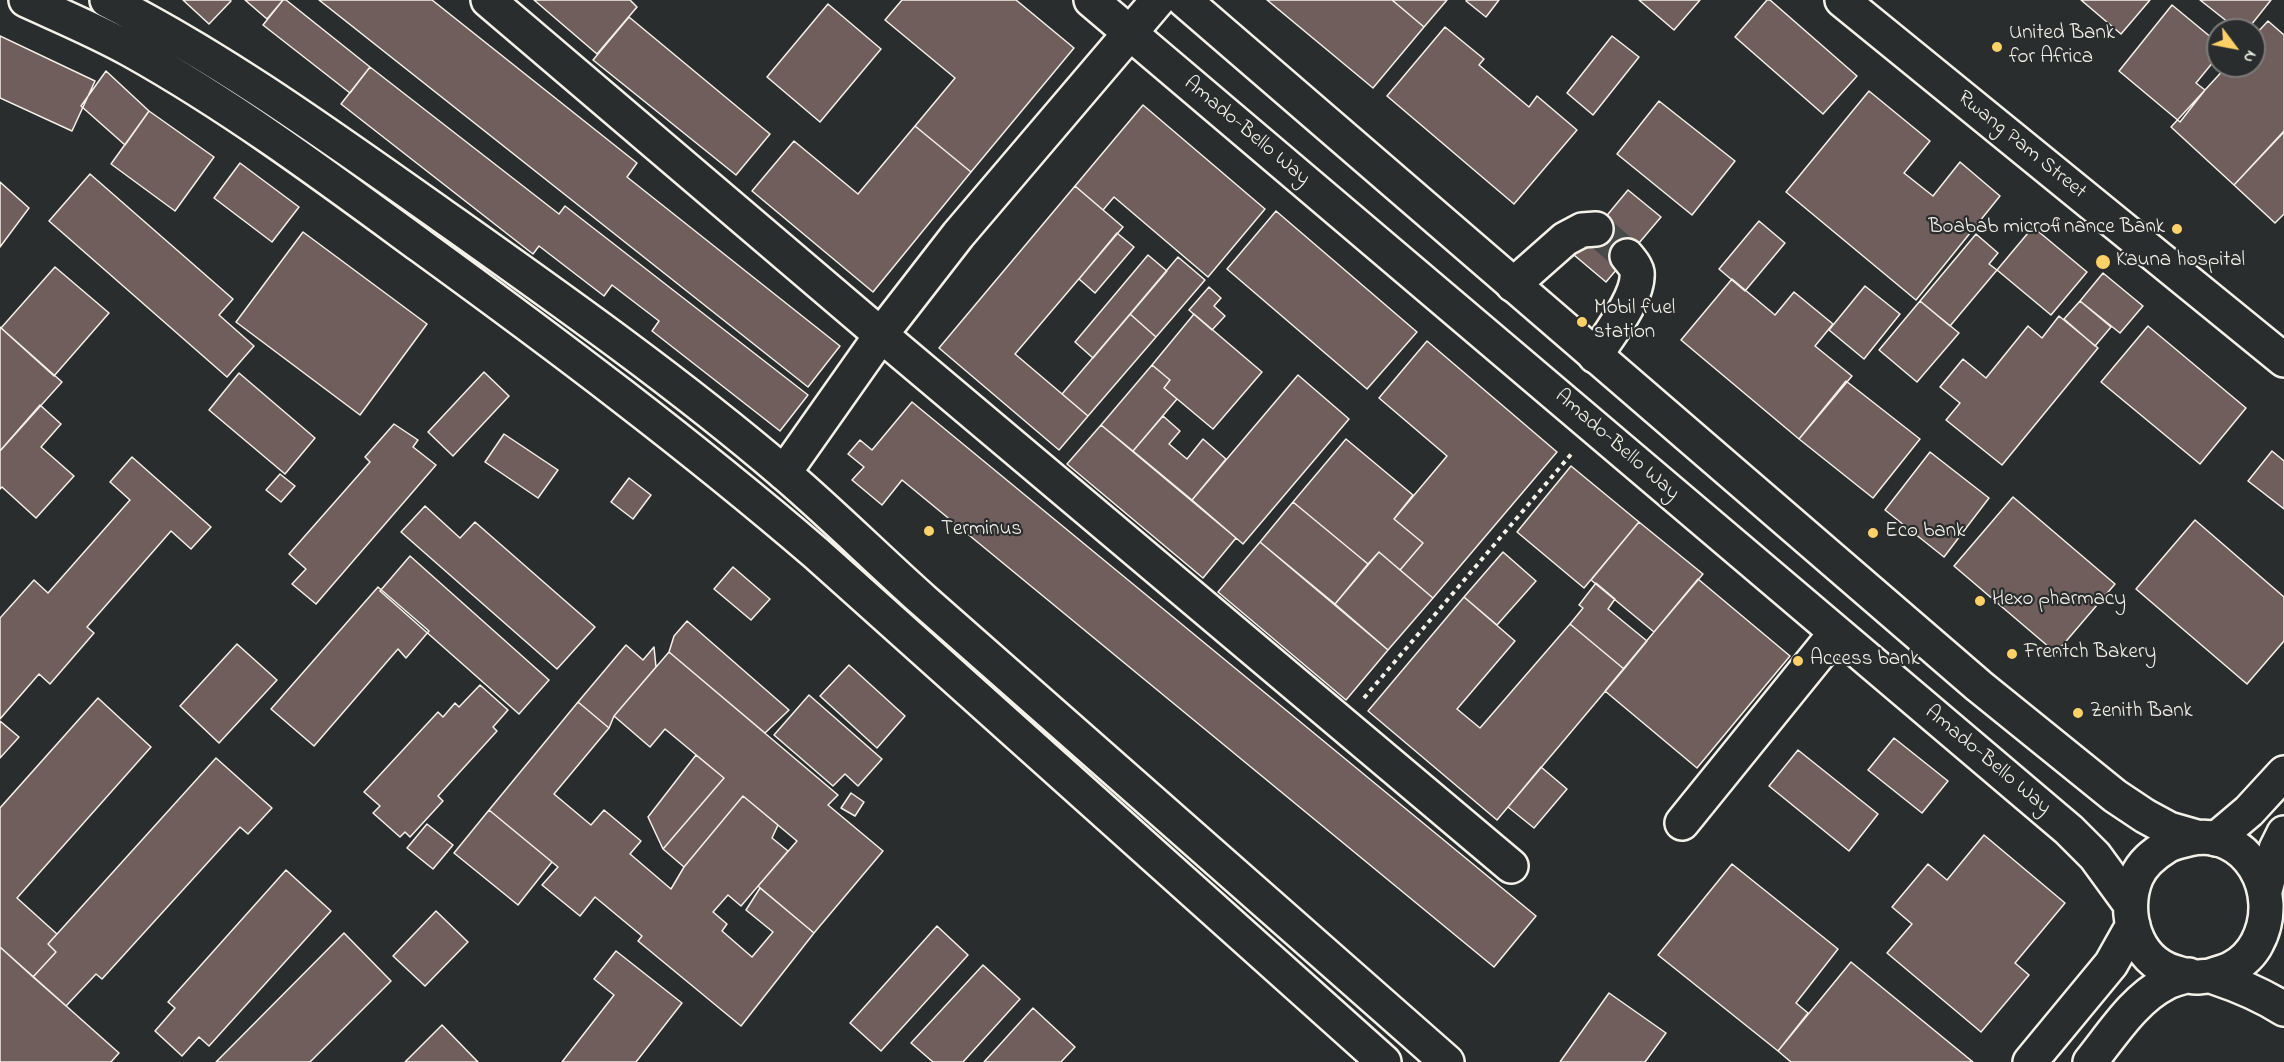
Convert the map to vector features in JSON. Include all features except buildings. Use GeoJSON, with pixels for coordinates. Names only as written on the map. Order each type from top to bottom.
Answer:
{"type":"FeatureCollection","features":[{"type":"Feature","properties":{"kind":"main road"},"geometry":{"type":"LineString","coordinates":[[26,0],[129,49],[181,79],[288,150],[543,334],[630,400],[741,488],[816,553],[1384,1062]]}},
{"type":"Feature","properties":{"kind":"main road"},"geometry":{"type":"LineString","coordinates":[[108,0],[150,21],[298,114],[571,307],[668,380],[784,473],[880,562],[1447,1062]]}},
{"type":"Feature","properties":{"kind":"main road"},"geometry":{"type":"LineString","coordinates":[[488,0],[1511,866]]}},
{"type":"Feature","properties":{"kind":"main road","name":"Amado-Bello Way"},"geometry":{"type":"LineString","coordinates":[[1091,0],[1595,427],[1835,634],[2069,830],[2095,856],[2131,915]]}},
{"type":"Feature","properties":{"kind":"main road"},"geometry":{"type":"LineString","coordinates":[[784,473],[881,335],[958,235],[1158,0]]}},
{"type":"Feature","properties":{"kind":"main road"},"geometry":{"type":"LineString","coordinates":[[1184,0],[1979,686],[2115,796],[2169,829],[2239,849],[2256,866],[2273,908]]}},
{"type":"Feature","properties":{"kind":"main road","name":"Rwang Pam Street"},"geometry":{"type":"LineString","coordinates":[[1842,0],[2284,360]]}},
{"type":"Feature","properties":{"kind":"main road"},"geometry":{"type":"LineString","coordinates":[[1513,285],[1565,239],[1582,230],[1596,230]]}},
{"type":"Feature","properties":{"kind":"main road"},"geometry":{"type":"LineString","coordinates":[[1595,356],[1628,306],[1637,269],[1627,256]]}},
{"type":"Feature","properties":{"kind":"main road"},"geometry":{"type":"LineString","coordinates":[[1682,823],[1835,634]]}},
{"type":"Feature","properties":{"kind":"main road"},"geometry":{"type":"LineString","coordinates":[[2284,773],[2249,811],[2206,838],[2173,842],[2152,855],[2138,874],[2132,891],[2131,915],[2136,938],[2151,958],[2171,971],[2200,976],[2248,990],[2284,1009]]}},
{"type":"Feature","properties":{"kind":"main road"},"geometry":{"type":"LineString","coordinates":[[2090,1062],[2141,1001],[2153,991],[2168,981],[2233,968],[2252,952],[2273,908],[2276,849],[2284,833]]}},
{"type":"Feature","properties":{"kind":"main road"},"geometry":{"type":"LineString","coordinates":[[2030,1062],[2111,964],[2131,915]]}},
{"type":"Feature","properties":{"kind":"path"},"geometry":{"type":"LineString","coordinates":[[1342,724],[1595,427]]}},
{"type":"Feature","properties":{"kind":"tunnel"},"geometry":{"type":"LineString","coordinates":[[1596,229],[1627,256]]}},
{"type":"Feature","properties":{"kind":"place","name":"United Bank for Africa"},"geometry":{"type":"Point","coordinates":[1997,47]}},
{"type":"Feature","properties":{"kind":"place","name":"Boabab microfinance Bank"},"geometry":{"type":"Point","coordinates":[2177,229]}},
{"type":"Feature","properties":{"kind":"place","name":"Kauna hospital"},"geometry":{"type":"Point","coordinates":[2103,262]}},
{"type":"Feature","properties":{"kind":"place","name":"Mobil fuel station"},"geometry":{"type":"Point","coordinates":[1582,322]}},
{"type":"Feature","properties":{"kind":"place","name":"Terminus"},"geometry":{"type":"Point","coordinates":[929,531]}},
{"type":"Feature","properties":{"kind":"place","name":"Eco bank"},"geometry":{"type":"Point","coordinates":[1873,533]}},
{"type":"Feature","properties":{"kind":"place","name":"Hexo pharmacy"},"geometry":{"type":"Point","coordinates":[1980,601]}},
{"type":"Feature","properties":{"kind":"place","name":"Frentch Bakery"},"geometry":{"type":"Point","coordinates":[2012,654]}},
{"type":"Feature","properties":{"kind":"place","name":"Access bank"},"geometry":{"type":"Point","coordinates":[1798,661]}},
{"type":"Feature","properties":{"kind":"place","name":"Zenith Bank"},"geometry":{"type":"Point","coordinates":[2078,713]}}]}
